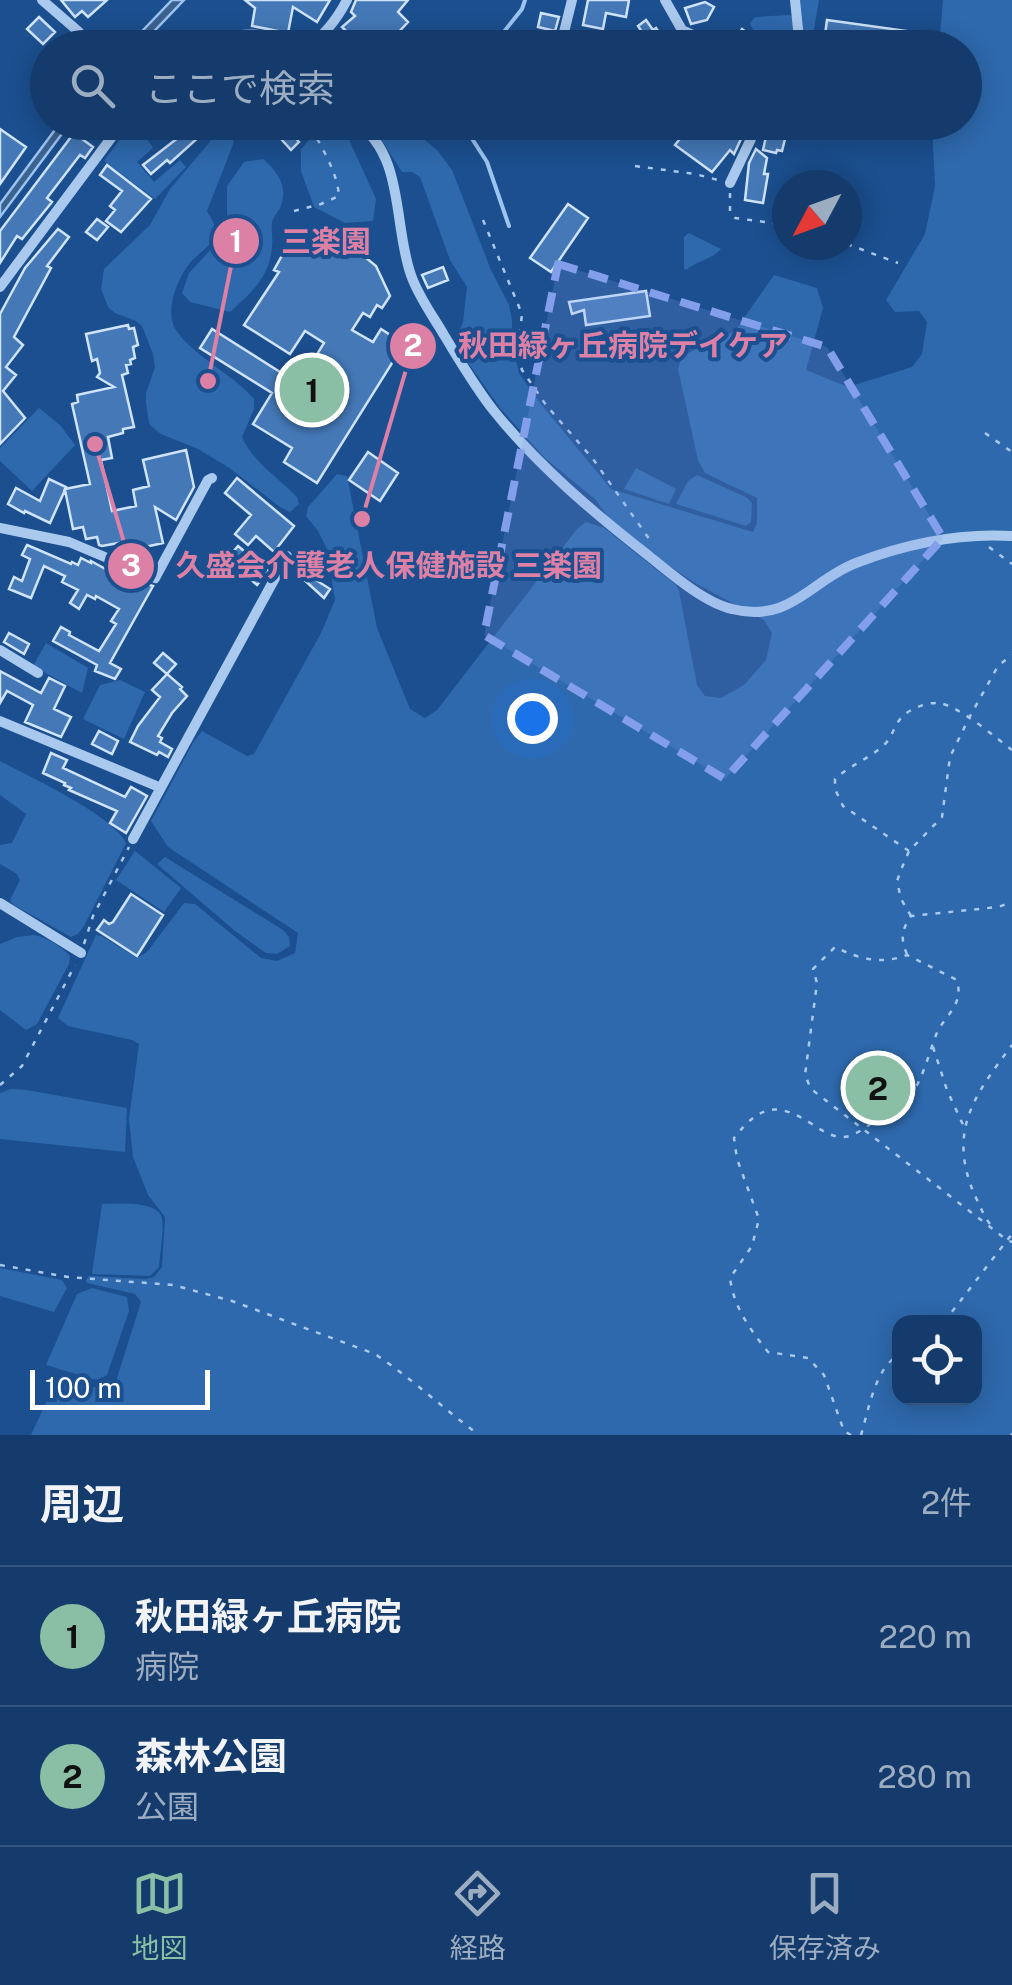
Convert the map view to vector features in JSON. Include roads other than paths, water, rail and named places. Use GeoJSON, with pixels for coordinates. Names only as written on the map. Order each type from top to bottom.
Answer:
{"type":"FeatureCollection","features":[{"type":"Feature","properties":{"kind":"street"},"geometry":{"type":"LineString","coordinates":[[42,0],[78,30]]}},
{"type":"Feature","properties":{"kind":"street"},"geometry":{"type":"LineString","coordinates":[[328,30],[347,0]]}},
{"type":"Feature","properties":{"kind":"street"},"geometry":{"type":"LineString","coordinates":[[564,30],[572,0]]}},
{"type":"Feature","properties":{"kind":"street"},"geometry":{"type":"LineString","coordinates":[[666,0],[682,30]]}},
{"type":"Feature","properties":{"kind":"street"},"geometry":{"type":"LineString","coordinates":[[674,12],[682,0]]}},
{"type":"Feature","properties":{"kind":"street"},"geometry":{"type":"LineString","coordinates":[[795,0],[798,30]]}},
{"type":"Feature","properties":{"kind":"street"},"geometry":{"type":"LineString","coordinates":[[0,287],[110,140]]}},
{"type":"Feature","properties":{"kind":"street"},"geometry":{"type":"LineString","coordinates":[[376,140],[386,158],[411,276],[471,380],[514,434],[554,474],[689,588],[730,609],[760,612],[787,606],[852,564],[979,534],[1012,536]]}},
{"type":"Feature","properties":{"kind":"street"},"geometry":{"type":"LineString","coordinates":[[730,183],[750,140]]}},
{"type":"Feature","properties":{"kind":"street"},"geometry":{"type":"LineString","coordinates":[[0,528],[69,542],[154,578],[212,478]]}},
{"type":"Feature","properties":{"kind":"street"},"geometry":{"type":"LineString","coordinates":[[132,839],[287,556]]}},
{"type":"Feature","properties":{"kind":"street"},"geometry":{"type":"LineString","coordinates":[[0,650],[38,672]]}},
{"type":"Feature","properties":{"kind":"street"},"geometry":{"type":"LineString","coordinates":[[0,721],[159,787]]}},
{"type":"Feature","properties":{"kind":"street"},"geometry":{"type":"LineString","coordinates":[[0,903],[82,953]]}},
{"type":"Feature","properties":{"kind":"waterway"},"geometry":{"type":"LineString","coordinates":[[505,30],[525,0]]}},
{"type":"Feature","properties":{"kind":"waterway"},"geometry":{"type":"LineString","coordinates":[[473,140],[487,162],[509,226]]}},
{"type":"Feature","properties":{"kind":"place","name":"三楽園"},"geometry":{"type":"Point","coordinates":[208,381]}},
{"type":"Feature","properties":{"kind":"place","name":"秋田緑ヶ丘病院"},"geometry":{"type":"Point","coordinates":[312,390]}},
{"type":"Feature","properties":{"kind":"place","name":"久盛会介護老人保健施設 三楽園"},"geometry":{"type":"Point","coordinates":[95,444]}},
{"type":"Feature","properties":{"kind":"place","name":"秋田緑ヶ丘病院デイケア"},"geometry":{"type":"Point","coordinates":[362,519]}},
{"type":"Feature","properties":{"kind":"place","name":"森林公園"},"geometry":{"type":"Point","coordinates":[878,1088]}}]}
